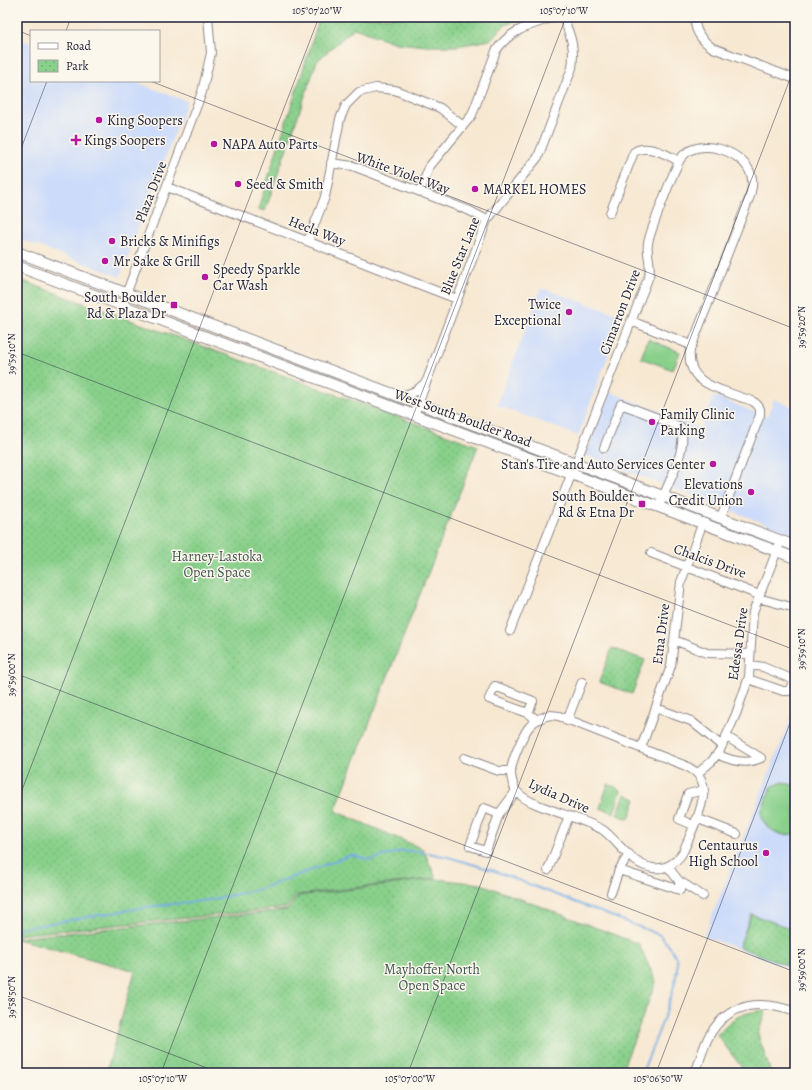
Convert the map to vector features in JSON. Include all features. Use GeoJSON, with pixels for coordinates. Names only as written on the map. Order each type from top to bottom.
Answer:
{"type":"FeatureCollection","features":[{"type":"Feature","properties":{"kind":"main road","name":"West South Boulder Road"},"geometry":{"type":"LineString","coordinates":[[17,252],[795,546]]}},
{"type":"Feature","properties":{"kind":"main road","name":"West South Boulder Road"},"geometry":{"type":"LineString","coordinates":[[17,266],[703,522],[795,558]]}},
{"type":"Feature","properties":{"kind":"street","name":"Plaza Drive"},"geometry":{"type":"LineString","coordinates":[[122,305],[202,92],[208,70],[210,52],[208,17]]}},
{"type":"Feature","properties":{"kind":"street"},"geometry":{"type":"LineString","coordinates":[[420,192],[429,167],[472,115],[496,51],[501,43],[517,30],[554,17]]}},
{"type":"Feature","properties":{"kind":"street","name":"Blue Star Lane"},"geometry":{"type":"LineString","coordinates":[[414,415],[487,220],[538,157],[572,68],[574,53],[573,42],[563,17]]}},
{"type":"Feature","properties":{"kind":"street"},"geometry":{"type":"LineString","coordinates":[[696,17],[699,34],[704,42],[713,48],[795,79]]}},
{"type":"Feature","properties":{"kind":"street"},"geometry":{"type":"LineString","coordinates":[[308,241],[325,197],[340,119],[346,105],[359,92],[376,88],[395,90],[440,108],[463,126]]}},
{"type":"Feature","properties":{"kind":"street","name":"Cimarron Drive"},"geometry":{"type":"LineString","coordinates":[[510,631],[632,321],[651,268],[648,242],[679,161],[692,148],[701,146],[715,148],[743,161],[751,173],[752,181],[750,196],[689,355],[690,365],[694,374],[703,382],[753,401],[760,409],[760,414],[721,517]]}},
{"type":"Feature","properties":{"kind":"street"},"geometry":{"type":"LineString","coordinates":[[610,213],[634,152],[642,148],[648,149],[679,161]]}},
{"type":"Feature","properties":{"kind":"street","name":"White Violet Way"},"geometry":{"type":"LineString","coordinates":[[331,163],[353,166],[470,211],[487,220]]}},
{"type":"Feature","properties":{"kind":"street","name":"Hecla Way"},"geometry":{"type":"LineString","coordinates":[[167,187],[457,299]]}},
{"type":"Feature","properties":{"kind":"street"},"geometry":{"type":"LineString","coordinates":[[632,321],[692,345]]}},
{"type":"Feature","properties":{"kind":"street"},"geometry":{"type":"LineString","coordinates":[[399,397],[416,391],[427,382]]}},
{"type":"Feature","properties":{"kind":"street"},"geometry":{"type":"LineString","coordinates":[[604,448],[621,404],[681,427],[684,436],[682,447],[659,506]]}},
{"type":"Feature","properties":{"kind":"street","name":"Etna Drive"},"geometry":{"type":"LineString","coordinates":[[641,748],[671,666],[681,582],[703,522]]}},
{"type":"Feature","properties":{"kind":"street","name":"Edessa Drive"},"geometry":{"type":"LineString","coordinates":[[720,750],[727,737],[748,679],[751,665],[750,654],[753,612],[781,540]]}},
{"type":"Feature","properties":{"kind":"street","name":"Chalcis Drive"},"geometry":{"type":"LineString","coordinates":[[651,553],[759,596],[795,608]]}},
{"type":"Feature","properties":{"kind":"street"},"geometry":{"type":"LineString","coordinates":[[674,640],[707,653],[750,654]]}},
{"type":"Feature","properties":{"kind":"street"},"geometry":{"type":"LineString","coordinates":[[748,679],[783,691],[789,691],[794,680],[763,667],[751,665]]}},
{"type":"Feature","properties":{"kind":"street"},"geometry":{"type":"LineString","coordinates":[[567,721],[582,682]]}},
{"type":"Feature","properties":{"kind":"street"},"geometry":{"type":"LineString","coordinates":[[528,713],[533,702],[495,686],[489,699],[528,713],[537,720]]}},
{"type":"Feature","properties":{"kind":"street"},"geometry":{"type":"LineString","coordinates":[[656,708],[692,721],[731,761],[754,761],[761,758],[727,737]]}},
{"type":"Feature","properties":{"kind":"street"},"geometry":{"type":"LineString","coordinates":[[464,758],[499,771],[511,771],[525,732],[537,720],[550,715],[559,716],[567,721],[686,766],[698,773],[704,790],[703,798],[683,852],[678,860],[668,866],[679,881],[703,896]]}},
{"type":"Feature","properties":{"kind":"street"},"geometry":{"type":"LineString","coordinates":[[698,773],[712,761],[720,750]]}},
{"type":"Feature","properties":{"kind":"street","name":"Lydia Drive"},"geometry":{"type":"LineString","coordinates":[[511,771],[512,782],[516,791],[528,800],[603,831],[642,864],[652,868],[668,866]]}},
{"type":"Feature","properties":{"kind":"street"},"geometry":{"type":"LineString","coordinates":[[704,790],[688,794],[679,819],[695,821],[737,834]]}},
{"type":"Feature","properties":{"kind":"street"},"geometry":{"type":"LineString","coordinates":[[499,814],[484,808],[470,846],[486,851],[499,814],[516,791]]}},
{"type":"Feature","properties":{"kind":"street"},"geometry":{"type":"LineString","coordinates":[[548,870],[569,816]]}},
{"type":"Feature","properties":{"kind":"street"},"geometry":{"type":"LineString","coordinates":[[611,893],[619,870],[629,854]]}},
{"type":"Feature","properties":{"kind":"street"},"geometry":{"type":"LineString","coordinates":[[619,870],[680,890],[679,881]]}},
{"type":"Feature","properties":{"kind":"street"},"geometry":{"type":"LineString","coordinates":[[695,1073],[709,1036],[718,1024],[729,1015],[752,1005],[767,1004],[778,1005],[795,1012]]}},
{"type":"Feature","properties":{"kind":"shaded area"},"geometry":{"type":"Polygon","coordinates":[[[17,38],[30,43],[30,82],[135,82],[187,101],[120,277],[17,238],[17,38]]]}},
{"type":"Feature","properties":{"kind":"shaded area"},"geometry":{"type":"Polygon","coordinates":[[[541,288],[623,316],[578,436],[497,405],[541,288]]]}},
{"type":"Feature","properties":{"kind":"shaded area"},"geometry":{"type":"Polygon","coordinates":[[[610,392],[701,428],[714,396],[767,417],[774,399],[795,408],[795,535],[585,455],[610,392]]]}},
{"type":"Feature","properties":{"kind":"shaded area","name":"Centaurus High School"},"geometry":{"type":"Polygon","coordinates":[[[795,708],[795,970],[704,936],[795,708]]]}},
{"type":"Feature","properties":{"kind":"green space"},"geometry":{"type":"Polygon","coordinates":[[[320,17],[526,17],[505,25],[490,40],[458,46],[426,46],[396,43],[354,28],[317,61],[265,211],[258,209],[320,17]]]}},
{"type":"Feature","properties":{"kind":"green space","name":"Harney-Lastoka Open Space"},"geometry":{"type":"Polygon","coordinates":[[[17,279],[478,446],[335,811],[423,849],[436,878],[297,895],[286,908],[17,935],[17,279]]]}},
{"type":"Feature","properties":{"kind":"green space"},"geometry":{"type":"Polygon","coordinates":[[[648,339],[680,352],[673,370],[641,358],[648,339]]]}},
{"type":"Feature","properties":{"kind":"green space"},"geometry":{"type":"Polygon","coordinates":[[[612,648],[645,660],[632,694],[599,682],[612,648]]]}},
{"type":"Feature","properties":{"kind":"green space"},"geometry":{"type":"Polygon","coordinates":[[[783,782],[795,786],[795,833],[787,835],[777,833],[768,827],[761,815],[771,787],[783,782]]]}},
{"type":"Feature","properties":{"kind":"green space"},"geometry":{"type":"Polygon","coordinates":[[[608,784],[621,790],[614,813],[600,808],[608,784]]]}},
{"type":"Feature","properties":{"kind":"green space"},"geometry":{"type":"Polygon","coordinates":[[[625,794],[636,799],[629,819],[617,815],[625,794]]]}},
{"type":"Feature","properties":{"kind":"green space","name":"Mayhoffer North Open Space"},"geometry":{"type":"Polygon","coordinates":[[[436,879],[481,884],[639,944],[656,982],[621,1073],[106,1073],[135,971],[17,939],[287,910],[298,896],[436,879]]]}},
{"type":"Feature","properties":{"kind":"green space"},"geometry":{"type":"Polygon","coordinates":[[[751,914],[795,930],[795,968],[739,947],[751,914]]]}},
{"type":"Feature","properties":{"kind":"green space"},"geometry":{"type":"Polygon","coordinates":[[[766,1010],[758,1034],[771,1073],[746,1073],[717,1035],[738,1016],[750,1012],[766,1010]]]}},
{"type":"Feature","properties":{"kind":"waterway"},"geometry":{"type":"LineString","coordinates":[[795,752],[795,762]]}},
{"type":"Feature","properties":{"kind":"waterway"},"geometry":{"type":"LineString","coordinates":[[17,929],[146,907],[210,900],[260,889],[351,855],[370,860],[402,851],[417,851],[448,857],[492,870],[660,935],[671,948],[677,960],[676,974],[674,987],[664,1018],[642,1073]]}},
{"type":"Feature","properties":{"kind":"place","name":"King Soopers"},"geometry":{"type":"Point","coordinates":[99,120]}},
{"type":"Feature","properties":{"kind":"place","name":"Kings Soopers"},"geometry":{"type":"Point","coordinates":[76,140]}},
{"type":"Feature","properties":{"kind":"place","name":"NAPA Auto Parts"},"geometry":{"type":"Point","coordinates":[214,144]}},
{"type":"Feature","properties":{"kind":"place","name":"Seed & Smith"},"geometry":{"type":"Point","coordinates":[238,184]}},
{"type":"Feature","properties":{"kind":"place","name":"MARKEL HOMES"},"geometry":{"type":"Point","coordinates":[475,189]}},
{"type":"Feature","properties":{"kind":"place","name":"Bricks & Minifigs"},"geometry":{"type":"Point","coordinates":[112,241]}},
{"type":"Feature","properties":{"kind":"place","name":"Mr Sake & Grill"},"geometry":{"type":"Point","coordinates":[105,261]}},
{"type":"Feature","properties":{"kind":"place","name":"Speedy Sparkle Car Wash"},"geometry":{"type":"Point","coordinates":[205,277]}},
{"type":"Feature","properties":{"kind":"place","name":"South Boulder Rd & Plaza Dr"},"geometry":{"type":"Point","coordinates":[174,305]}},
{"type":"Feature","properties":{"kind":"place","name":"Twice Exceptional"},"geometry":{"type":"Point","coordinates":[569,312]}},
{"type":"Feature","properties":{"kind":"place","name":"Family Clinic Parking"},"geometry":{"type":"Point","coordinates":[652,422]}},
{"type":"Feature","properties":{"kind":"place","name":"Stan's Tire and Auto Services Center"},"geometry":{"type":"Point","coordinates":[713,464]}},
{"type":"Feature","properties":{"kind":"place","name":"Elevations Credit Union"},"geometry":{"type":"Point","coordinates":[751,492]}},
{"type":"Feature","properties":{"kind":"place","name":"South Boulder Rd & Etna Dr"},"geometry":{"type":"Point","coordinates":[642,504]}},
{"type":"Feature","properties":{"kind":"place","name":"Centaurus High School"},"geometry":{"type":"Point","coordinates":[766,853]}}]}
